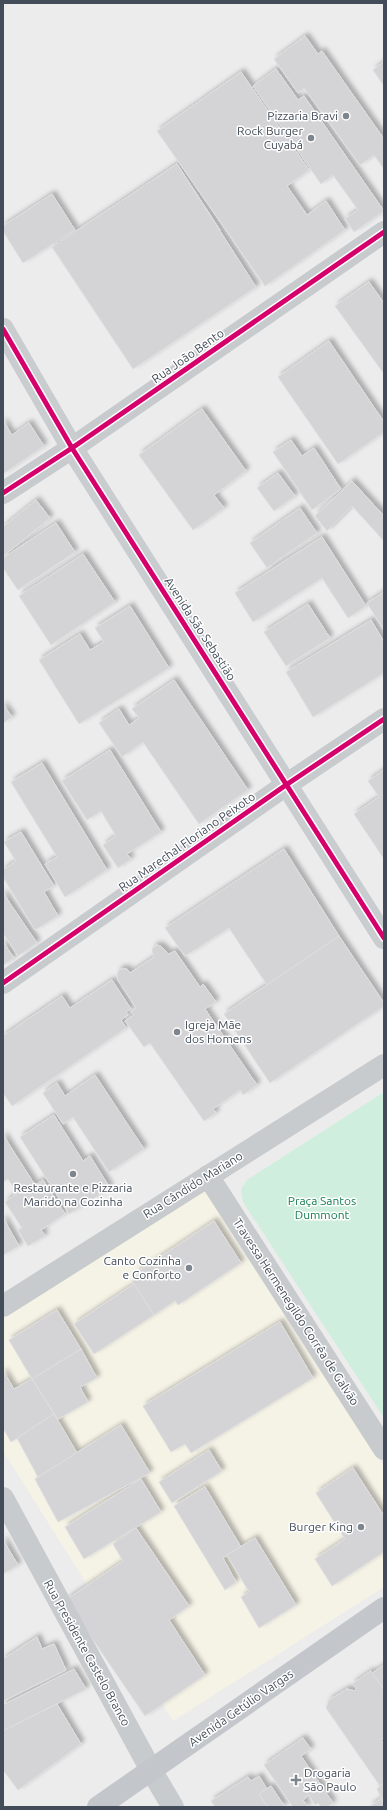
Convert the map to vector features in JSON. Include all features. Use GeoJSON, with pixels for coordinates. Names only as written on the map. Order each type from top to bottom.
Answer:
{"type":"FeatureCollection","features":[{"type":"Feature","properties":{"kind":"main road","name":"Avenida Getúlio Vargas"},"geometry":{"type":"LineString","coordinates":[[98,1807],[384,1608]]}},
{"type":"Feature","properties":{"kind":"street","name":"Rua João Bento"},"geometry":{"type":"LineString","coordinates":[[3,493],[72,448],[384,232]]}},
{"type":"Feature","properties":{"kind":"street","name":"Avenida São Sebastião"},"geometry":{"type":"LineString","coordinates":[[3,329],[72,448],[384,938]]}},
{"type":"Feature","properties":{"kind":"street","name":"Rua Marechal Floriano Peixoto"},"geometry":{"type":"LineString","coordinates":[[3,983],[286,784],[384,719]]}},
{"type":"Feature","properties":{"kind":"street","name":"Rua Cândido Mariano"},"geometry":{"type":"LineString","coordinates":[[3,1306],[384,1065]]}},
{"type":"Feature","properties":{"kind":"street","name":"Travessa Hermenegildo Corrêa de Galvão"},"geometry":{"type":"LineString","coordinates":[[208,1176],[384,1449]]}},
{"type":"Feature","properties":{"kind":"street","name":"Rua Presidente Castelo Branco"},"geometry":{"type":"LineString","coordinates":[[3,1498],[151,1770],[173,1807]]}},
{"type":"Feature","properties":{"kind":"shaded area"},"geometry":{"type":"Polygon","coordinates":[[[204,1179],[384,1466],[384,1587],[173,1721],[3,1451],[3,1307],[204,1179]]]}},
{"type":"Feature","properties":{"kind":"green space","name":"Praça Santos Dummont"},"geometry":{"type":"Polygon","coordinates":[[[384,1092],[384,1418],[243,1202],[241,1189],[247,1180],[384,1092]]]}},
{"type":"Feature","properties":{"kind":"building","name":"Pizzaria Bravi"},"geometry":{"type":"Polygon","coordinates":[[[305,36],[318,54],[322,51],[384,139],[384,169],[374,155],[360,165],[304,88],[298,93],[274,59],[305,36]]]}},
{"type":"Feature","properties":{"kind":"building"},"geometry":{"type":"Polygon","coordinates":[[[384,62],[384,86],[373,70],[384,62]]]}},
{"type":"Feature","properties":{"kind":"building","name":"Rock Burger Cuyabá"},"geometry":{"type":"Polygon","coordinates":[[[276,69],[298,100],[304,96],[384,211],[354,232],[345,219],[358,210],[333,175],[321,184],[253,86],[276,69]]]}},
{"type":"Feature","properties":{"kind":"building"},"geometry":{"type":"Polygon","coordinates":[[[241,72],[309,170],[287,186],[307,215],[326,201],[345,230],[265,286],[157,131],[241,72]]]}},
{"type":"Feature","properties":{"kind":"building"},"geometry":{"type":"Polygon","coordinates":[[[177,164],[185,177],[180,180],[201,211],[168,233],[173,241],[153,255],[148,247],[137,255],[108,211],[177,164]]]}},
{"type":"Feature","properties":{"kind":"building"},"geometry":{"type":"Polygon","coordinates":[[[177,164],[220,230],[127,292],[84,227],[177,164]]]}},
{"type":"Feature","properties":{"kind":"building"},"geometry":{"type":"Polygon","coordinates":[[[177,164],[256,287],[133,369],[52,247],[177,164]]]}},
{"type":"Feature","properties":{"kind":"building"},"geometry":{"type":"Polygon","coordinates":[[[52,194],[75,230],[23,263],[3,231],[3,226],[52,194]]]}},
{"type":"Feature","properties":{"kind":"building"},"geometry":{"type":"Polygon","coordinates":[[[369,282],[384,303],[384,374],[335,306],[369,282]]]}},
{"type":"Feature","properties":{"kind":"building"},"geometry":{"type":"Polygon","coordinates":[[[329,341],[384,422],[384,432],[338,464],[278,377],[329,341]]]}},
{"type":"Feature","properties":{"kind":"building"},"geometry":{"type":"Polygon","coordinates":[[[202,409],[246,471],[214,495],[224,508],[193,530],[139,455],[202,409]]]}},
{"type":"Feature","properties":{"kind":"building"},"geometry":{"type":"Polygon","coordinates":[[[3,421],[12,435],[29,423],[44,446],[3,474],[3,421]]]}},
{"type":"Feature","properties":{"kind":"building"},"geometry":{"type":"Polygon","coordinates":[[[291,440],[302,456],[314,448],[341,489],[312,510],[273,452],[291,440]]]}},
{"type":"Feature","properties":{"kind":"building"},"geometry":{"type":"Polygon","coordinates":[[[278,473],[295,496],[274,511],[257,488],[278,473]]]}},
{"type":"Feature","properties":{"kind":"building"},"geometry":{"type":"Polygon","coordinates":[[[352,481],[384,516],[384,541],[352,506],[327,531],[315,516],[352,481]]]}},
{"type":"Feature","properties":{"kind":"building"},"geometry":{"type":"Polygon","coordinates":[[[36,500],[50,518],[5,555],[3,554],[3,527],[36,500]]]}},
{"type":"Feature","properties":{"kind":"building"},"geometry":{"type":"Polygon","coordinates":[[[300,508],[317,533],[267,568],[250,543],[300,508]]]}},
{"type":"Feature","properties":{"kind":"building"},"geometry":{"type":"Polygon","coordinates":[[[56,523],[75,552],[18,590],[3,568],[3,558],[56,523]]]}},
{"type":"Feature","properties":{"kind":"building"},"geometry":{"type":"Polygon","coordinates":[[[322,537],[366,606],[348,618],[322,578],[253,622],[235,593],[322,537]]]}},
{"type":"Feature","properties":{"kind":"building"},"geometry":{"type":"Polygon","coordinates":[[[83,554],[115,602],[51,645],[19,596],[83,554]]]}},
{"type":"Feature","properties":{"kind":"building"},"geometry":{"type":"Polygon","coordinates":[[[384,592],[384,630],[367,603],[384,592]]]}},
{"type":"Feature","properties":{"kind":"building"},"geometry":{"type":"Polygon","coordinates":[[[308,604],[330,638],[286,666],[264,632],[308,604]]]}},
{"type":"Feature","properties":{"kind":"building"},"geometry":{"type":"Polygon","coordinates":[[[130,606],[169,668],[79,724],[39,660],[80,634],[90,650],[104,642],[95,628],[130,606]]]}},
{"type":"Feature","properties":{"kind":"building"},"geometry":{"type":"Polygon","coordinates":[[[371,620],[384,642],[384,673],[313,717],[286,672],[371,620]]]}},
{"type":"Feature","properties":{"kind":"building"},"geometry":{"type":"Polygon","coordinates":[[[174,680],[248,790],[199,824],[143,742],[122,757],[99,723],[119,709],[129,725],[139,718],[132,709],[174,680]]]}},
{"type":"Feature","properties":{"kind":"building"},"geometry":{"type":"Polygon","coordinates":[[[3,705],[12,717],[3,723],[3,705]]]}},
{"type":"Feature","properties":{"kind":"building"},"geometry":{"type":"Polygon","coordinates":[[[110,750],[161,832],[127,854],[131,859],[118,868],[103,845],[116,836],[101,811],[87,820],[62,781],[110,750]]]}},
{"type":"Feature","properties":{"kind":"building"},"geometry":{"type":"Polygon","coordinates":[[[42,763],[107,870],[65,897],[45,864],[57,857],[11,782],[42,763]]]}},
{"type":"Feature","properties":{"kind":"building"},"geometry":{"type":"Polygon","coordinates":[[[384,770],[384,859],[354,814],[379,797],[368,781],[384,770]]]}},
{"type":"Feature","properties":{"kind":"building"},"geometry":{"type":"Polygon","coordinates":[[[21,832],[54,886],[44,892],[58,916],[35,930],[3,877],[3,870],[16,861],[4,842],[21,832]]]}},
{"type":"Feature","properties":{"kind":"building"},"geometry":{"type":"Polygon","coordinates":[[[284,849],[339,936],[267,985],[229,928],[185,956],[165,928],[284,849]]]}},
{"type":"Feature","properties":{"kind":"building"},"geometry":{"type":"Polygon","coordinates":[[[3,893],[37,943],[18,956],[3,933],[3,893]]]}},
{"type":"Feature","properties":{"kind":"building"},"geometry":{"type":"Polygon","coordinates":[[[339,936],[384,1003],[384,1006],[270,1083],[224,1014],[339,936]]]}},
{"type":"Feature","properties":{"kind":"building"},"geometry":{"type":"Polygon","coordinates":[[[3,942],[14,958],[3,965],[3,942]]]}},
{"type":"Feature","properties":{"kind":"building","name":"Igreja Mãe dos Homens"},"geometry":{"type":"Polygon","coordinates":[[[157,945],[162,947],[169,954],[175,951],[200,987],[203,984],[216,1002],[205,1009],[257,1085],[243,1095],[240,1090],[213,1109],[216,1113],[204,1121],[150,1043],[144,1047],[125,1021],[134,1015],[131,1011],[136,1008],[118,980],[117,975],[119,970],[127,969],[130,973],[154,957],[152,951],[157,945]]]}},
{"type":"Feature","properties":{"kind":"building"},"geometry":{"type":"Polygon","coordinates":[[[112,980],[131,1009],[126,1012],[128,1015],[121,1020],[126,1028],[12,1106],[3,1093],[3,1036],[62,996],[70,1008],[112,980]]]}},
{"type":"Feature","properties":{"kind":"building"},"geometry":{"type":"Polygon","coordinates":[[[95,1075],[144,1149],[109,1172],[73,1117],[63,1124],[43,1093],[57,1083],[65,1096],[95,1075]]]}},
{"type":"Feature","properties":{"kind":"building","name":"Restaurante e Pizzaria Marido na Cozinha"},"geometry":{"type":"Polygon","coordinates":[[[54,1115],[83,1161],[90,1156],[110,1188],[69,1214],[20,1137],[54,1115]]]}},
{"type":"Feature","properties":{"kind":"building"},"geometry":{"type":"Polygon","coordinates":[[[3,1135],[35,1185],[43,1180],[65,1214],[41,1230],[45,1236],[28,1246],[18,1230],[22,1228],[5,1202],[18,1193],[8,1179],[3,1182],[3,1135]]]}},
{"type":"Feature","properties":{"kind":"building"},"geometry":{"type":"Polygon","coordinates":[[[3,1218],[19,1246],[3,1255],[3,1218]]]}},
{"type":"Feature","properties":{"kind":"building","name":"Canto Cozinha e Conforto"},"geometry":{"type":"Polygon","coordinates":[[[214,1221],[241,1263],[178,1305],[175,1301],[154,1315],[132,1282],[139,1277],[136,1273],[214,1221]]]}},
{"type":"Feature","properties":{"kind":"building"},"geometry":{"type":"Polygon","coordinates":[[[134,1284],[154,1315],[94,1354],[74,1324],[134,1284]]]}},
{"type":"Feature","properties":{"kind":"building"},"geometry":{"type":"Polygon","coordinates":[[[57,1310],[81,1349],[32,1379],[9,1340],[57,1310]]]}},
{"type":"Feature","properties":{"kind":"building"},"geometry":{"type":"Polygon","coordinates":[[[280,1322],[313,1378],[191,1453],[185,1444],[171,1452],[143,1406],[280,1322]]]}},
{"type":"Feature","properties":{"kind":"building"},"geometry":{"type":"Polygon","coordinates":[[[81,1349],[97,1378],[80,1387],[88,1402],[58,1419],[32,1379],[81,1349]]]}},
{"type":"Feature","properties":{"kind":"building"},"geometry":{"type":"Polygon","coordinates":[[[3,1371],[14,1389],[32,1379],[54,1414],[11,1442],[3,1428],[3,1371]]]}},
{"type":"Feature","properties":{"kind":"building"},"geometry":{"type":"Polygon","coordinates":[[[54,1414],[77,1453],[38,1477],[17,1438],[54,1414]]]}},
{"type":"Feature","properties":{"kind":"building"},"geometry":{"type":"Polygon","coordinates":[[[121,1425],[150,1473],[58,1522],[35,1479],[121,1425]]]}},
{"type":"Feature","properties":{"kind":"building"},"geometry":{"type":"Polygon","coordinates":[[[209,1450],[222,1471],[172,1503],[159,1482],[209,1450]]]}},
{"type":"Feature","properties":{"kind":"building","name":"Burger King"},"geometry":{"type":"Polygon","coordinates":[[[353,1468],[384,1516],[384,1552],[332,1586],[315,1559],[345,1539],[316,1493],[353,1468]]]}},
{"type":"Feature","properties":{"kind":"building"},"geometry":{"type":"Polygon","coordinates":[[[141,1479],[161,1512],[84,1559],[65,1527],[141,1479]]]}},
{"type":"Feature","properties":{"kind":"building"},"geometry":{"type":"Polygon","coordinates":[[[205,1487],[241,1547],[223,1558],[236,1582],[225,1590],[174,1506],[205,1487]]]}},
{"type":"Feature","properties":{"kind":"building"},"geometry":{"type":"Polygon","coordinates":[[[136,1528],[189,1606],[169,1620],[205,1675],[145,1716],[66,1600],[123,1561],[113,1544],[136,1528]]]}},
{"type":"Feature","properties":{"kind":"building"},"geometry":{"type":"Polygon","coordinates":[[[255,1538],[296,1605],[259,1628],[241,1597],[249,1592],[227,1555],[255,1538]]]}},
{"type":"Feature","properties":{"kind":"building"},"geometry":{"type":"Polygon","coordinates":[[[3,1540],[18,1565],[3,1574],[3,1540]]]}},
{"type":"Feature","properties":{"kind":"building"},"geometry":{"type":"Polygon","coordinates":[[[37,1637],[42,1649],[54,1644],[66,1670],[3,1701],[3,1659],[37,1637]]]}},
{"type":"Feature","properties":{"kind":"building"},"geometry":{"type":"Polygon","coordinates":[[[384,1665],[384,1685],[382,1687],[372,1673],[384,1665]]]}},
{"type":"Feature","properties":{"kind":"building"},"geometry":{"type":"Polygon","coordinates":[[[74,1669],[86,1689],[3,1731],[3,1705],[74,1669]]]}},
{"type":"Feature","properties":{"kind":"building"},"geometry":{"type":"Polygon","coordinates":[[[371,1671],[384,1690],[384,1738],[381,1740],[384,1743],[384,1783],[380,1786],[326,1708],[329,1700],[347,1689],[355,1691],[356,1688],[352,1684],[371,1671]]]}},
{"type":"Feature","properties":{"kind":"building"},"geometry":{"type":"Polygon","coordinates":[[[57,1704],[81,1744],[18,1790],[3,1770],[3,1731],[57,1704]]]}},
{"type":"Feature","properties":{"kind":"building","name":"Drogaria São Paulo"},"geometry":{"type":"Polygon","coordinates":[[[303,1738],[311,1749],[301,1756],[333,1803],[327,1807],[321,1807],[318,1803],[315,1805],[309,1795],[303,1800],[308,1807],[293,1807],[264,1765],[303,1738]]]}},
{"type":"Feature","properties":{"kind":"building"},"geometry":{"type":"Polygon","coordinates":[[[259,1776],[267,1789],[259,1794],[268,1807],[215,1807],[211,1801],[248,1777],[251,1781],[259,1776]]]}},
{"type":"Feature","properties":{"kind":"building"},"geometry":{"type":"Polygon","coordinates":[[[384,1783],[384,1804],[377,1789],[384,1783]]]}},
{"type":"Feature","properties":{"kind":"building"},"geometry":{"type":"Polygon","coordinates":[[[271,1786],[285,1807],[268,1807],[259,1794],[271,1786]]]}},
{"type":"Feature","properties":{"kind":"building"},"geometry":{"type":"Polygon","coordinates":[[[382,1798],[384,1807],[369,1807],[382,1798]]]}},
{"type":"Feature","properties":{"kind":"cycle path"},"geometry":{"type":"LineString","coordinates":[[3,493],[72,448],[384,232]]}},
{"type":"Feature","properties":{"kind":"cycle path"},"geometry":{"type":"LineString","coordinates":[[3,329],[72,448],[384,938]]}},
{"type":"Feature","properties":{"kind":"cycle path"},"geometry":{"type":"LineString","coordinates":[[3,983],[286,785],[384,719]]}},
{"type":"Feature","properties":{"kind":"place","name":"Pizzaria Bravi"},"geometry":{"type":"Point","coordinates":[346,116]}},
{"type":"Feature","properties":{"kind":"place","name":"Rock Burger Cuyabá"},"geometry":{"type":"Point","coordinates":[311,138]}},
{"type":"Feature","properties":{"kind":"place","name":"Igreja Mãe dos Homens"},"geometry":{"type":"Point","coordinates":[177,1032]}},
{"type":"Feature","properties":{"kind":"place","name":"Restaurante e Pizzaria Marido na Cozinha"},"geometry":{"type":"Point","coordinates":[73,1174]}},
{"type":"Feature","properties":{"kind":"place","name":"Canto Cozinha e Conforto"},"geometry":{"type":"Point","coordinates":[189,1268]}},
{"type":"Feature","properties":{"kind":"place","name":"Burger King"},"geometry":{"type":"Point","coordinates":[361,1527]}},
{"type":"Feature","properties":{"kind":"place","name":"Drogaria São Paulo"},"geometry":{"type":"Point","coordinates":[296,1780]}}]}
